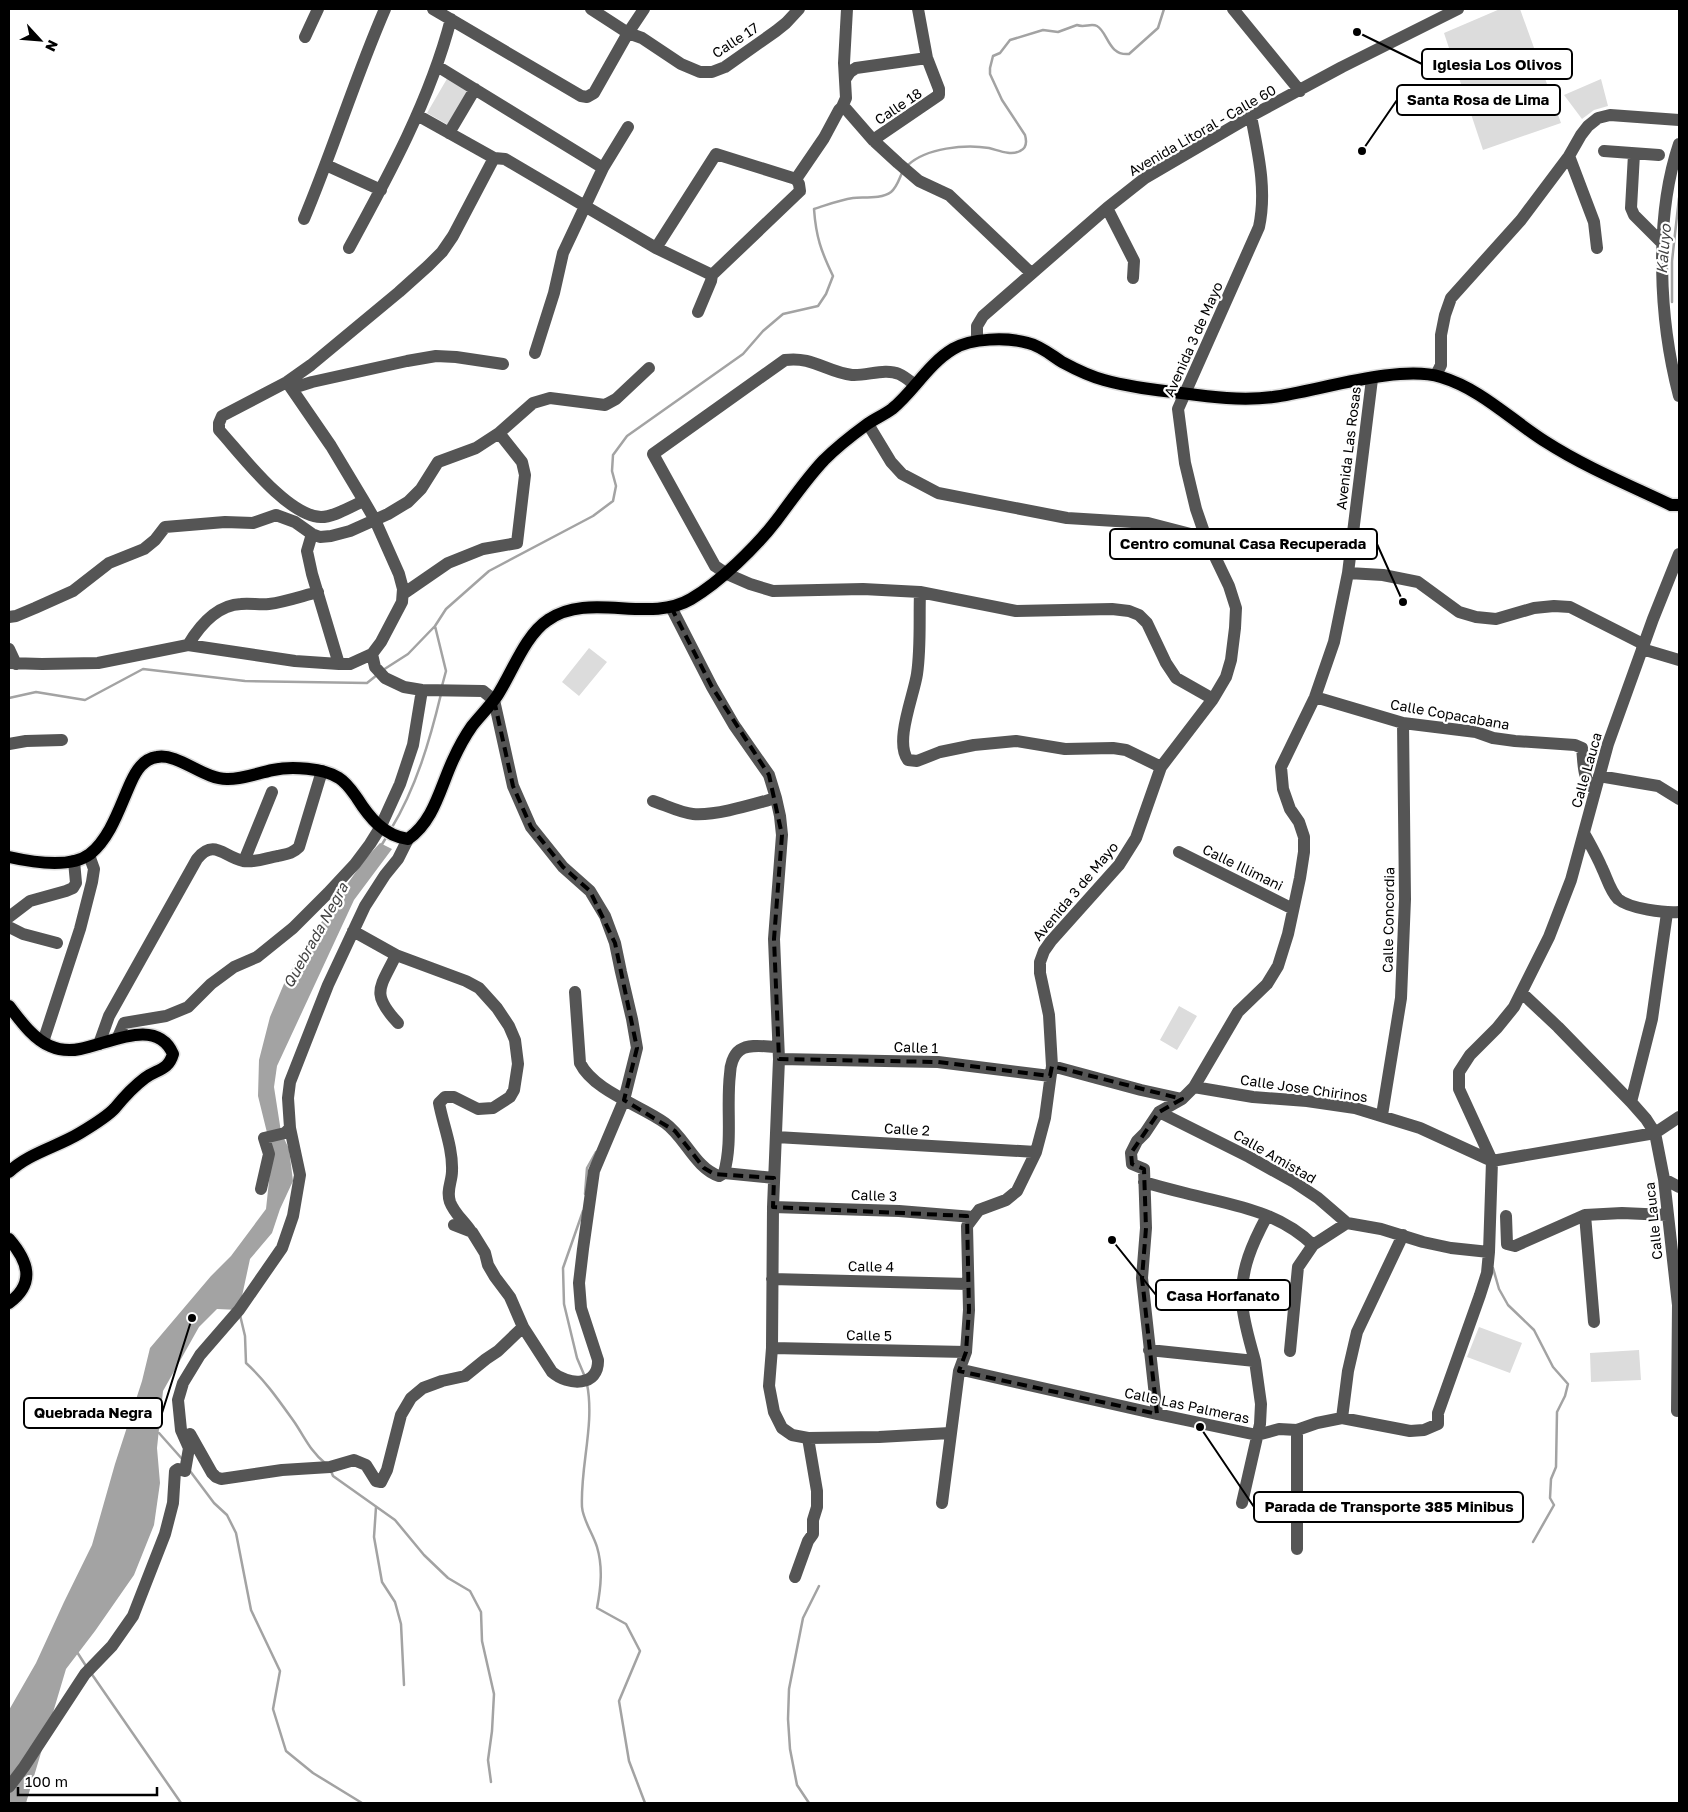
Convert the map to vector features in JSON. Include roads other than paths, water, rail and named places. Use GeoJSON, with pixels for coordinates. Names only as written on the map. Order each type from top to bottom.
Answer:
{"type":"FeatureCollection","features":[{"type":"Feature","properties":{"kind":"main road"},"geometry":{"type":"LineString","coordinates":[[9,857],[30,862],[52,863],[74,861],[89,855],[99,845],[108,831],[139,766],[150,759],[158,757],[167,757],[212,776],[227,779],[276,769],[322,771],[339,778],[348,786],[383,829],[403,838],[420,831],[433,809],[454,757],[471,728],[494,700],[533,634],[549,619],[566,612],[588,608],[671,607],[689,600],[726,574],[774,525],[808,478],[825,460],[868,424],[893,409],[936,363],[955,348],[976,340],[1028,342],[1043,349],[1067,365],[1106,381],[1231,398],[1271,397],[1372,379],[1416,374],[1436,375],[1458,383],[1474,392],[1573,458],[1670,504],[1679,505]]}},
{"type":"Feature","properties":{"kind":"main road"},"geometry":{"type":"LineString","coordinates":[[9,1006],[28,1029],[43,1042],[62,1050],[79,1049],[118,1037],[137,1034],[155,1036],[170,1047],[173,1054],[171,1062],[162,1069],[146,1076],[107,1115],[80,1133],[24,1160],[9,1172]]}},
{"type":"Feature","properties":{"kind":"main road"},"geometry":{"type":"LineString","coordinates":[[9,1239],[25,1262],[27,1276],[19,1294],[9,1303]]}},
{"type":"Feature","properties":{"kind":"street"},"geometry":{"type":"LineString","coordinates":[[304,37],[318,9]]}},
{"type":"Feature","properties":{"kind":"street"},"geometry":{"type":"LineString","coordinates":[[304,220],[326,165],[363,58],[385,9]]}},
{"type":"Feature","properties":{"kind":"street"},"geometry":{"type":"LineString","coordinates":[[434,9],[581,96],[587,97],[594,93],[644,9]]}},
{"type":"Feature","properties":{"kind":"street","name":"Calle 17"},"geometry":{"type":"LineString","coordinates":[[591,9],[628,33],[642,38],[700,72],[712,72],[725,67],[776,32],[799,9]]}},
{"type":"Feature","properties":{"kind":"street"},"geometry":{"type":"LineString","coordinates":[[796,180],[824,138],[846,98],[844,63],[847,9]]}},
{"type":"Feature","properties":{"kind":"street","name":"Calle 18"},"geometry":{"type":"LineString","coordinates":[[873,140],[939,96],[939,89],[926,58],[918,9]]}},
{"type":"Feature","properties":{"kind":"street"},"geometry":{"type":"LineString","coordinates":[[1233,9],[1300,91]]}},
{"type":"Feature","properties":{"kind":"street","name":"Avenida Litoral - Calle 60"},"geometry":{"type":"LineString","coordinates":[[976,340],[977,326],[983,316],[1107,208],[1145,178],[1251,116],[1342,67],[1458,9]]}},
{"type":"Feature","properties":{"kind":"street"},"geometry":{"type":"LineString","coordinates":[[349,248],[381,190],[417,115],[437,66],[451,19]]}},
{"type":"Feature","properties":{"kind":"street"},"geometry":{"type":"LineString","coordinates":[[846,78],[856,68],[926,58]]}},
{"type":"Feature","properties":{"kind":"street"},"geometry":{"type":"LineString","coordinates":[[437,66],[602,168]]}},
{"type":"Feature","properties":{"kind":"street"},"geometry":{"type":"LineString","coordinates":[[449,133],[475,89]]}},
{"type":"Feature","properties":{"kind":"street"},"geometry":{"type":"LineString","coordinates":[[842,107],[898,163],[919,181],[949,196],[1031,273]]}},
{"type":"Feature","properties":{"kind":"street"},"geometry":{"type":"LineString","coordinates":[[417,115],[494,158],[505,159],[656,248],[712,275]]}},
{"type":"Feature","properties":{"kind":"street"},"geometry":{"type":"LineString","coordinates":[[1436,375],[1441,364],[1441,335],[1445,315],[1452,298],[1521,220],[1569,156],[1588,126],[1598,118],[1610,115],[1679,120]]}},
{"type":"Feature","properties":{"kind":"street","name":"Avenida 3 de Mayo"},"geometry":{"type":"LineString","coordinates":[[973,1217],[979,1210],[1006,1200],[1017,1191],[1036,1152],[1046,1118],[1052,1071],[1049,1015],[1040,973],[1040,962],[1044,951],[1119,866],[1136,838],[1161,767],[1213,698],[1226,677],[1235,628],[1236,608],[1229,586],[1206,538],[1196,509],[1185,463],[1178,409],[1259,227],[1263,211],[1263,192],[1251,116]]}},
{"type":"Feature","properties":{"kind":"street"},"geometry":{"type":"LineString","coordinates":[[535,353],[554,293],[563,253],[602,168],[628,127]]}},
{"type":"Feature","properties":{"kind":"street"},"geometry":{"type":"LineString","coordinates":[[1679,144],[1671,173],[1662,243],[1662,294],[1670,355],[1679,396]]}},
{"type":"Feature","properties":{"kind":"street"},"geometry":{"type":"LineString","coordinates":[[1604,152],[1659,155]]}},
{"type":"Feature","properties":{"kind":"street"},"geometry":{"type":"LineString","coordinates":[[656,248],[716,154],[796,180],[799,184],[800,190],[712,275],[698,312]]}},
{"type":"Feature","properties":{"kind":"street"},"geometry":{"type":"LineString","coordinates":[[1634,154],[1631,208],[1634,216],[1662,243]]}},
{"type":"Feature","properties":{"kind":"street"},"geometry":{"type":"LineString","coordinates":[[1569,156],[1594,222],[1597,248]]}},
{"type":"Feature","properties":{"kind":"street"},"geometry":{"type":"LineString","coordinates":[[290,385],[400,292],[442,252],[453,236],[494,158]]}},
{"type":"Feature","properties":{"kind":"street"},"geometry":{"type":"LineString","coordinates":[[326,165],[381,190]]}},
{"type":"Feature","properties":{"kind":"street"},"geometry":{"type":"LineString","coordinates":[[1107,208],[1134,261],[1133,278]]}},
{"type":"Feature","properties":{"kind":"street"},"geometry":{"type":"LineString","coordinates":[[364,501],[334,514],[319,517],[297,508],[282,499],[269,486],[219,430],[222,416],[290,385],[436,356],[503,364]]}},
{"type":"Feature","properties":{"kind":"street"},"geometry":{"type":"LineString","coordinates":[[915,385],[899,374],[890,372],[854,375],[838,373],[798,358],[785,360],[653,454],[714,566],[726,574],[773,591],[862,589],[920,592],[1016,611],[1112,609],[1129,611],[1139,615],[1147,623],[1166,663],[1176,678],[1213,698]]}},
{"type":"Feature","properties":{"kind":"street"},"geometry":{"type":"LineString","coordinates":[[9,617],[16,616],[73,591],[109,563],[144,549],[155,540],[165,526],[224,522],[253,523],[276,515],[295,522],[312,534],[320,536],[331,536],[350,531],[408,502],[421,489],[438,462],[476,448],[499,433],[532,403],[550,398],[605,405],[616,399],[649,368]]}},
{"type":"Feature","properties":{"kind":"street","name":"Avenida Las Rosas"},"geometry":{"type":"LineString","coordinates":[[1160,1112],[1182,1099],[1194,1088],[1238,1012],[1267,984],[1278,966],[1288,934],[1300,878],[1304,837],[1299,822],[1290,809],[1283,788],[1281,767],[1315,697],[1334,642],[1348,573],[1372,379]]}},
{"type":"Feature","properties":{"kind":"street"},"geometry":{"type":"LineString","coordinates":[[9,650],[12,664],[98,663],[188,645],[295,661],[339,664],[350,664],[372,654],[381,642],[402,602],[403,589],[399,574],[375,520],[332,446],[290,385]]}},
{"type":"Feature","properties":{"kind":"street"},"geometry":{"type":"LineString","coordinates":[[868,424],[891,462],[902,474],[938,493],[1067,518],[1148,523],[1206,538]]}},
{"type":"Feature","properties":{"kind":"street"},"geometry":{"type":"LineString","coordinates":[[403,594],[448,563],[483,549],[516,543],[525,474],[522,462],[499,433]]}},
{"type":"Feature","properties":{"kind":"street"},"geometry":{"type":"LineString","coordinates":[[312,534],[308,550],[339,664]]}},
{"type":"Feature","properties":{"kind":"street","name":"Calle Lauca"},"geometry":{"type":"LineString","coordinates":[[1438,1424],[1438,1413],[1487,1273],[1489,1252],[1492,1161],[1459,1089],[1459,1072],[1470,1055],[1497,1028],[1514,1007],[1559,914],[1571,880],[1608,744],[1679,554]]}},
{"type":"Feature","properties":{"kind":"street"},"geometry":{"type":"LineString","coordinates":[[1348,573],[1383,575],[1418,582],[1459,612],[1476,617],[1496,619],[1534,608],[1570,607],[1643,647],[1679,660]]}},
{"type":"Feature","properties":{"kind":"street"},"geometry":{"type":"LineString","coordinates":[[188,645],[194,634],[217,611],[227,605],[269,604],[318,592]]}},
{"type":"Feature","properties":{"kind":"street"},"geometry":{"type":"LineString","coordinates":[[920,592],[917,673],[903,737],[903,750],[908,760],[917,761],[940,752],[974,745],[1016,741],[1065,749],[1112,748],[1126,750],[1161,767]]}},
{"type":"Feature","properties":{"kind":"street"},"geometry":{"type":"LineString","coordinates":[[671,607],[712,688],[734,725],[769,775],[776,798],[782,836],[774,939],[779,1053],[773,1207],[772,1348],[769,1386],[774,1412],[782,1428],[792,1435],[808,1438],[950,1433]]}},
{"type":"Feature","properties":{"kind":"street"},"geometry":{"type":"LineString","coordinates":[[353,931],[396,955],[466,980],[479,988],[497,1008],[509,1026],[515,1040],[518,1064],[514,1090],[510,1097],[493,1108],[478,1109],[454,1097],[444,1097],[439,1103],[448,1140],[452,1173],[448,1188],[450,1202],[456,1214],[472,1232],[485,1253],[488,1265],[510,1297],[523,1328],[542,1355],[547,1367],[558,1377],[575,1382],[587,1380],[599,1368],[581,1308],[579,1282],[594,1171],[624,1100],[637,1048],[615,943],[605,916],[590,890],[563,867],[531,827],[513,786],[494,700],[483,690],[427,690],[404,687],[385,678],[375,667],[372,654]]}},
{"type":"Feature","properties":{"kind":"street"},"geometry":{"type":"LineString","coordinates":[[118,1037],[124,1023],[166,1016],[188,1007],[211,984],[234,967],[257,957],[293,928],[328,893],[383,829],[413,744],[427,690]]}},
{"type":"Feature","properties":{"kind":"street","name":"Calle Copacabana"},"geometry":{"type":"LineString","coordinates":[[1315,697],[1403,724],[1476,732],[1501,739],[1575,745],[1582,748],[1584,772],[1589,785],[1595,790]]}},
{"type":"Feature","properties":{"kind":"street","name":"Calle Concordia"},"geometry":{"type":"LineString","coordinates":[[1382,1115],[1401,998],[1405,899],[1403,724]]}},
{"type":"Feature","properties":{"kind":"street"},"geometry":{"type":"LineString","coordinates":[[9,744],[26,741],[62,740]]}},
{"type":"Feature","properties":{"kind":"street"},"geometry":{"type":"LineString","coordinates":[[99,1044],[109,1016],[203,852],[213,849],[223,851],[244,861],[259,860],[294,852],[299,847],[322,771]]}},
{"type":"Feature","properties":{"kind":"street"},"geometry":{"type":"LineString","coordinates":[[1600,776],[1658,786],[1679,799]]}},
{"type":"Feature","properties":{"kind":"street"},"geometry":{"type":"LineString","coordinates":[[244,861],[272,792]]}},
{"type":"Feature","properties":{"kind":"street"},"geometry":{"type":"LineString","coordinates":[[653,801],[682,812],[704,814],[776,798]]}},
{"type":"Feature","properties":{"kind":"street"},"geometry":{"type":"LineString","coordinates":[[1584,833],[1602,866],[1612,892],[1619,900],[1631,905],[1673,912],[1652,1019],[1631,1102]]}},
{"type":"Feature","properties":{"kind":"street"},"geometry":{"type":"LineString","coordinates":[[9,1787],[85,1674],[112,1646],[133,1616],[165,1534],[173,1503],[175,1471],[178,1469],[185,1471],[187,1465],[189,1448],[181,1430],[178,1400],[183,1384],[200,1355],[239,1310],[282,1248],[293,1216],[300,1174],[287,1130],[290,1082],[328,984],[365,906],[398,859],[403,838]]}},
{"type":"Feature","properties":{"kind":"street","name":"Calle Illimani"},"geometry":{"type":"LineString","coordinates":[[1179,852],[1293,909]]}},
{"type":"Feature","properties":{"kind":"street"},"geometry":{"type":"LineString","coordinates":[[43,1042],[88,900],[94,869],[89,855]]}},
{"type":"Feature","properties":{"kind":"street"},"geometry":{"type":"LineString","coordinates":[[9,917],[30,901],[66,892],[73,888],[76,883],[74,861]]}},
{"type":"Feature","properties":{"kind":"street"},"geometry":{"type":"LineString","coordinates":[[9,927],[23,934],[57,943]]}},
{"type":"Feature","properties":{"kind":"street"},"geometry":{"type":"LineString","coordinates":[[396,955],[379,990],[380,998],[386,1010],[398,1023]]}},
{"type":"Feature","properties":{"kind":"street"},"geometry":{"type":"LineString","coordinates":[[575,992],[580,1063],[585,1072],[624,1100],[663,1121],[675,1130],[704,1168],[719,1176],[724,1173],[774,1178]]}},
{"type":"Feature","properties":{"kind":"street","name":"Calle Lauca"},"geometry":{"type":"LineString","coordinates":[[1522,993],[1631,1102],[1646,1118],[1655,1133],[1664,1179],[1678,1306],[1677,1411]]}},
{"type":"Feature","properties":{"kind":"street","name":"Calle 1"},"geometry":{"type":"LineString","coordinates":[[724,1173],[729,1135],[730,1073],[733,1060],[741,1050],[748,1047],[779,1053],[1052,1071],[1182,1099]]}},
{"type":"Feature","properties":{"kind":"street","name":"Calle Jose Chirinos"},"geometry":{"type":"LineString","coordinates":[[1194,1088],[1253,1097],[1337,1105],[1382,1115],[1420,1128],[1492,1161]]}},
{"type":"Feature","properties":{"kind":"street"},"geometry":{"type":"LineString","coordinates":[[1156,1414],[1142,1278],[1146,1228],[1144,1169],[1132,1164],[1130,1153],[1160,1112]]}},
{"type":"Feature","properties":{"kind":"street","name":"Calle Amistad"},"geometry":{"type":"LineString","coordinates":[[1160,1112],[1294,1182],[1318,1198],[1347,1223]]}},
{"type":"Feature","properties":{"kind":"street"},"geometry":{"type":"LineString","coordinates":[[1492,1161],[1655,1133],[1679,1117]]}},
{"type":"Feature","properties":{"kind":"street"},"geometry":{"type":"LineString","coordinates":[[261,1189],[269,1154],[264,1138],[287,1130]]}},
{"type":"Feature","properties":{"kind":"street","name":"Calle 2"},"geometry":{"type":"LineString","coordinates":[[776,1137],[1036,1152]]}},
{"type":"Feature","properties":{"kind":"street"},"geometry":{"type":"LineString","coordinates":[[1664,1179],[1679,1187]]}},
{"type":"Feature","properties":{"kind":"street"},"geometry":{"type":"LineString","coordinates":[[1144,1182],[1235,1204],[1291,1227],[1313,1245]]}},
{"type":"Feature","properties":{"kind":"street","name":"Calle 3"},"geometry":{"type":"LineString","coordinates":[[773,1207],[899,1211],[973,1217]]}},
{"type":"Feature","properties":{"kind":"street"},"geometry":{"type":"LineString","coordinates":[[1506,1216],[1508,1244],[1515,1246],[1586,1215],[1622,1213],[1667,1214]]}},
{"type":"Feature","properties":{"kind":"street"},"geometry":{"type":"LineString","coordinates":[[1586,1215],[1594,1322]]}},
{"type":"Feature","properties":{"kind":"street"},"geometry":{"type":"LineString","coordinates":[[1242,1503],[1260,1424],[1261,1404],[1255,1361],[1242,1300],[1244,1276],[1255,1238],[1267,1216]]}},
{"type":"Feature","properties":{"kind":"street"},"geometry":{"type":"LineString","coordinates":[[942,1503],[959,1371],[966,1352],[969,1310],[967,1226],[973,1217]]}},
{"type":"Feature","properties":{"kind":"street"},"geometry":{"type":"LineString","coordinates":[[1290,1351],[1298,1267],[1313,1245],[1347,1223],[1381,1228],[1423,1242],[1451,1248],[1489,1252]]}},
{"type":"Feature","properties":{"kind":"street"},"geometry":{"type":"LineString","coordinates":[[454,1225],[472,1232]]}},
{"type":"Feature","properties":{"kind":"street"},"geometry":{"type":"LineString","coordinates":[[1342,1418],[1348,1371],[1357,1332],[1403,1235]]}},
{"type":"Feature","properties":{"kind":"street","name":"Calle 4"},"geometry":{"type":"LineString","coordinates":[[772,1279],[968,1284]]}},
{"type":"Feature","properties":{"kind":"street"},"geometry":{"type":"LineString","coordinates":[[181,1430],[190,1434],[212,1473],[221,1479],[282,1470],[330,1467],[354,1460],[366,1465],[376,1481],[381,1482],[387,1470],[401,1415],[412,1398],[423,1388],[442,1381],[465,1376],[498,1351],[523,1328]]}},
{"type":"Feature","properties":{"kind":"street","name":"Calle 5"},"geometry":{"type":"LineString","coordinates":[[772,1348],[966,1352]]}},
{"type":"Feature","properties":{"kind":"street"},"geometry":{"type":"LineString","coordinates":[[1149,1350],[1255,1361]]}},
{"type":"Feature","properties":{"kind":"street","name":"Calle Las Palmeras"},"geometry":{"type":"LineString","coordinates":[[959,1371],[967,1371],[1257,1435],[1279,1429],[1297,1430],[1317,1423],[1342,1418],[1410,1431],[1424,1430],[1438,1424]]}},
{"type":"Feature","properties":{"kind":"street"},"geometry":{"type":"LineString","coordinates":[[1297,1430],[1297,1549]]}},
{"type":"Feature","properties":{"kind":"street"},"geometry":{"type":"LineString","coordinates":[[795,1577],[808,1541],[813,1534],[813,1520],[817,1507],[817,1491],[808,1438]]}},
{"type":"Feature","properties":{"kind":"water","name":"Quebrada Negra"},"geometry":{"type":"Polygon","coordinates":[[[380,843],[392,849],[354,900],[277,1066],[274,1087],[281,1132],[289,1149],[293,1181],[280,1209],[272,1233],[250,1259],[239,1310],[217,1309],[199,1327],[163,1391],[157,1448],[160,1483],[154,1525],[134,1575],[66,1669],[26,1803],[9,1803],[9,1710],[36,1663],[92,1545],[115,1464],[142,1381],[150,1348],[211,1276],[231,1256],[266,1209],[272,1153],[258,1096],[259,1060],[270,1017],[286,979],[306,945],[365,859],[380,843]]]}},
{"type":"Feature","properties":{"kind":"waterway"},"geometry":{"type":"LineString","coordinates":[[908,165],[916,159],[935,151],[958,147],[989,148],[1012,153],[1024,148],[1026,142],[1025,135],[1002,100],[990,74],[993,56],[1000,53],[1010,40],[1043,30],[1058,32],[1077,25],[1095,25],[1101,29],[1113,48],[1122,54],[1129,54],[1158,28],[1164,9]]}},
{"type":"Feature","properties":{"kind":"waterway"},"geometry":{"type":"LineString","coordinates":[[383,670],[408,654],[435,626],[446,609],[489,571],[593,516],[613,501],[616,486],[612,471],[613,455],[627,436],[743,354],[763,331],[783,314],[818,306],[826,294],[833,276],[820,244],[814,209],[838,201],[878,197],[887,194],[895,187],[903,171]]}},
{"type":"Feature","properties":{"kind":"waterway","name":"Kaluyo"},"geometry":{"type":"LineString","coordinates":[[1672,302],[1672,261],[1679,198]]}},
{"type":"Feature","properties":{"kind":"waterway","name":"Quebrada Negra"},"geometry":{"type":"LineString","coordinates":[[435,626],[446,671],[442,686]]}},
{"type":"Feature","properties":{"kind":"waterway"},"geometry":{"type":"LineString","coordinates":[[9,698],[36,692],[85,700],[143,669],[245,681],[367,683],[377,675]]}},
{"type":"Feature","properties":{"kind":"waterway","name":"Quebrada Negra"},"geometry":{"type":"LineString","coordinates":[[391,829],[415,780],[432,729],[441,694]]}},
{"type":"Feature","properties":{"kind":"waterway","name":"Quebrada Negra"},"geometry":{"type":"LineString","coordinates":[[381,846],[387,836]]}},
{"type":"Feature","properties":{"kind":"waterway"},"geometry":{"type":"LineString","coordinates":[[585,1194],[587,1168],[596,1152]]}},
{"type":"Feature","properties":{"kind":"waterway"},"geometry":{"type":"LineString","coordinates":[[583,1211],[563,1268],[564,1304],[577,1358],[585,1377]]}},
{"type":"Feature","properties":{"kind":"waterway"},"geometry":{"type":"LineString","coordinates":[[1493,1268],[1499,1289],[1508,1305],[1534,1330],[1553,1367],[1568,1384],[1565,1396],[1557,1412],[1556,1467],[1551,1479],[1550,1498],[1554,1505],[1533,1542]]}},
{"type":"Feature","properties":{"kind":"waterway"},"geometry":{"type":"LineString","coordinates":[[240,1315],[245,1336],[246,1363],[272,1391],[312,1449],[325,1463]]}},
{"type":"Feature","properties":{"kind":"waterway"},"geometry":{"type":"LineString","coordinates":[[587,1384],[589,1414],[582,1507],[584,1517],[597,1547],[600,1562],[601,1570],[597,1608],[626,1624],[640,1651],[619,1701],[629,1761],[645,1803]]}},
{"type":"Feature","properties":{"kind":"waterway"},"geometry":{"type":"LineString","coordinates":[[159,1433],[183,1460]]}},
{"type":"Feature","properties":{"kind":"waterway"},"geometry":{"type":"LineString","coordinates":[[190,1471],[214,1503],[227,1515],[236,1533],[251,1610],[280,1671],[273,1709],[286,1751],[313,1773],[362,1803]]}},
{"type":"Feature","properties":{"kind":"waterway"},"geometry":{"type":"LineString","coordinates":[[331,1471],[333,1476],[395,1520],[424,1555],[448,1578],[470,1591],[481,1612],[482,1641],[494,1694],[488,1760],[491,1782]]}},
{"type":"Feature","properties":{"kind":"waterway"},"geometry":{"type":"LineString","coordinates":[[376,1507],[374,1537],[382,1582],[395,1602],[401,1624],[404,1685]]}},
{"type":"Feature","properties":{"kind":"waterway"},"geometry":{"type":"LineString","coordinates":[[809,1803],[797,1785],[790,1749],[789,1689],[803,1618],[819,1586]]}},
{"type":"Feature","properties":{"kind":"waterway"},"geometry":{"type":"LineString","coordinates":[[77,1652],[86,1666]]}},
{"type":"Feature","properties":{"kind":"waterway"},"geometry":{"type":"LineString","coordinates":[[91,1673],[181,1803]]}},
{"type":"Feature","properties":{"kind":"place","name":"Iglesia Los Olivos"},"geometry":{"type":"Point","coordinates":[1357,32]}},
{"type":"Feature","properties":{"kind":"place","name":"Santa Rosa de Lima"},"geometry":{"type":"Point","coordinates":[1362,151]}},
{"type":"Feature","properties":{"kind":"place","name":"Centro comunal Casa Recuperada"},"geometry":{"type":"Point","coordinates":[1403,602]}},
{"type":"Feature","properties":{"kind":"place","name":"Casa Horfanato"},"geometry":{"type":"Point","coordinates":[1112,1240]}},
{"type":"Feature","properties":{"kind":"place","name":"Quebrada Negra"},"geometry":{"type":"Point","coordinates":[192,1318]}},
{"type":"Feature","properties":{"kind":"place","name":"Parada de Transporte 385 Minibus"},"geometry":{"type":"Point","coordinates":[1200,1427]}}]}
